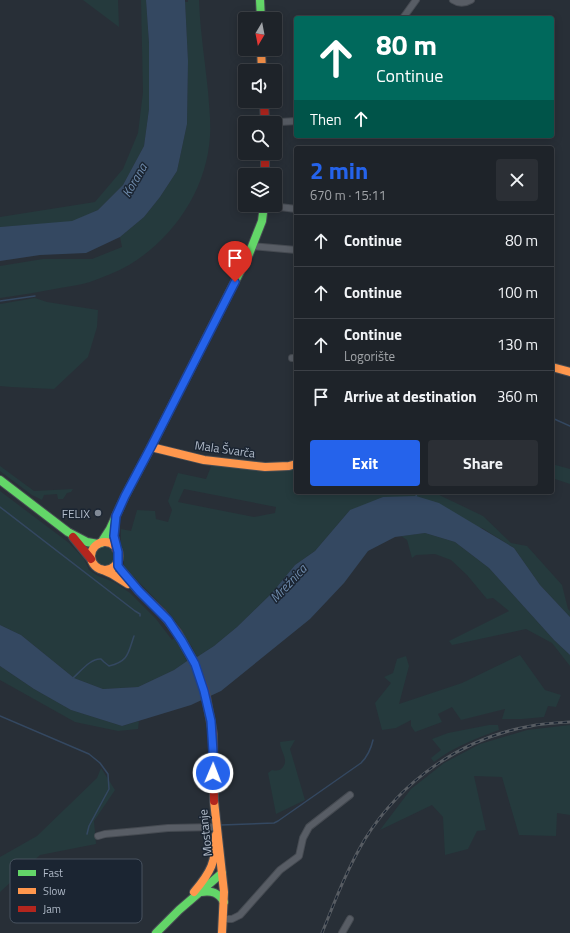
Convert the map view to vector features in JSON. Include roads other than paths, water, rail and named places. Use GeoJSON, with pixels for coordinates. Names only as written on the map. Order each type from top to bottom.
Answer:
{"type":"FeatureCollection","features":[{"type":"Feature","properties":{"kind":"main road"},"geometry":{"type":"LineString","coordinates":[[260,0],[261,12]]}},
{"type":"Feature","properties":{"kind":"main road"},"geometry":{"type":"LineString","coordinates":[[91,559],[92,550],[106,536],[252,246],[262,221],[263,212]]}},
{"type":"Feature","properties":{"kind":"main road"},"geometry":{"type":"LineString","coordinates":[[554,368],[570,372]]}},
{"type":"Feature","properties":{"kind":"main road","name":"Mala Švarča"},"geometry":{"type":"LineString","coordinates":[[151,447],[204,460],[265,467],[294,464]]}},
{"type":"Feature","properties":{"kind":"main road"},"geometry":{"type":"LineString","coordinates":[[0,480],[68,532],[87,542],[105,542],[116,548]]}},
{"type":"Feature","properties":{"kind":"main road"},"geometry":{"type":"LineString","coordinates":[[116,516],[114,536],[118,566],[139,591]]}},
{"type":"Feature","properties":{"kind":"main road"},"geometry":{"type":"LineString","coordinates":[[68,532],[91,559],[95,566],[112,574],[139,591]]}},
{"type":"Feature","properties":{"kind":"main road"},"geometry":{"type":"LineString","coordinates":[[102,569],[105,570],[113,567],[118,561]]}},
{"type":"Feature","properties":{"kind":"main road","name":"Mostanje"},"geometry":{"type":"LineString","coordinates":[[139,591],[162,613],[177,632],[195,664],[208,707],[213,734],[214,808],[216,831],[224,889],[222,933]]}},
{"type":"Feature","properties":{"kind":"main road"},"geometry":{"type":"LineString","coordinates":[[179,910],[209,873],[214,860],[216,831]]}},
{"type":"Feature","properties":{"kind":"main road"},"geometry":{"type":"LineString","coordinates":[[209,873],[222,873]]}},
{"type":"Feature","properties":{"kind":"main road"},"geometry":{"type":"LineString","coordinates":[[156,933],[179,910],[222,873]]}},
{"type":"Feature","properties":{"kind":"main road"},"geometry":{"type":"LineString","coordinates":[[201,892],[213,892],[224,902]]}},
{"type":"Feature","properties":{"kind":"street"},"geometry":{"type":"LineString","coordinates":[[404,16],[416,0]]}},
{"type":"Feature","properties":{"kind":"street"},"geometry":{"type":"LineString","coordinates":[[453,0],[460,4],[471,0]]}},
{"type":"Feature","properties":{"kind":"street"},"geometry":{"type":"LineString","coordinates":[[282,122],[294,121]]}},
{"type":"Feature","properties":{"kind":"street"},"geometry":{"type":"LineString","coordinates":[[282,207],[294,209]]}},
{"type":"Feature","properties":{"kind":"street"},"geometry":{"type":"LineString","coordinates":[[252,246],[294,250]]}},
{"type":"Feature","properties":{"kind":"street"},"geometry":{"type":"LineString","coordinates":[[222,919],[232,919],[240,915],[280,870],[299,856],[303,838],[309,827],[350,795]]}},
{"type":"Feature","properties":{"kind":"street"},"geometry":{"type":"LineString","coordinates":[[98,836],[143,830],[182,828],[216,831]]}},
{"type":"Feature","properties":{"kind":"street"},"geometry":{"type":"LineString","coordinates":[[342,933],[350,918]]}},
{"type":"Feature","properties":{"kind":"water","name":"Korana"},"geometry":{"type":"Polygon","coordinates":[[[146,0],[185,0],[188,61],[187,124],[177,171],[160,197],[144,217],[120,237],[86,253],[40,255],[0,261],[0,227],[72,221],[98,210],[123,185],[144,146],[149,109],[149,43],[146,0]]]}},
{"type":"Feature","properties":{"kind":"water","name":"Mrežnica"},"geometry":{"type":"Polygon","coordinates":[[[416,496],[439,503],[514,548],[540,585],[570,617],[570,655],[554,640],[489,568],[455,542],[425,533],[395,537],[368,551],[344,583],[310,619],[221,691],[191,705],[122,726],[71,710],[34,689],[0,666],[0,625],[21,635],[74,678],[103,689],[138,687],[197,657],[214,646],[237,627],[272,593],[295,565],[315,551],[350,510],[383,497],[416,496]]]}},
{"type":"Feature","properties":{"kind":"waterway"},"geometry":{"type":"LineString","coordinates":[[0,301],[35,296]]}},
{"type":"Feature","properties":{"kind":"waterway"},"geometry":{"type":"LineString","coordinates":[[554,419],[570,426]]}},
{"type":"Feature","properties":{"kind":"waterway"},"geometry":{"type":"LineString","coordinates":[[0,507],[140,614],[140,616]]}},
{"type":"Feature","properties":{"kind":"waterway"},"geometry":{"type":"LineString","coordinates":[[73,678],[86,666],[97,659],[101,659],[109,666],[120,662],[127,656],[134,636]]}},
{"type":"Feature","properties":{"kind":"waterway"},"geometry":{"type":"LineString","coordinates":[[0,716],[89,754],[100,763],[108,774],[109,789],[89,826],[87,834]]}},
{"type":"Feature","properties":{"kind":"waterway"},"geometry":{"type":"LineString","coordinates":[[221,825],[274,823],[278,821],[361,763],[366,758],[373,740]]}},
{"type":"Feature","properties":{"kind":"railway"},"geometry":{"type":"LineString","coordinates":[[322,933],[347,873],[365,839],[397,798],[416,780],[458,751],[481,740],[531,726],[570,722]]}},
{"type":"Feature","properties":{"kind":"place","name":"FELIX"},"geometry":{"type":"Point","coordinates":[98,513]}}]}
